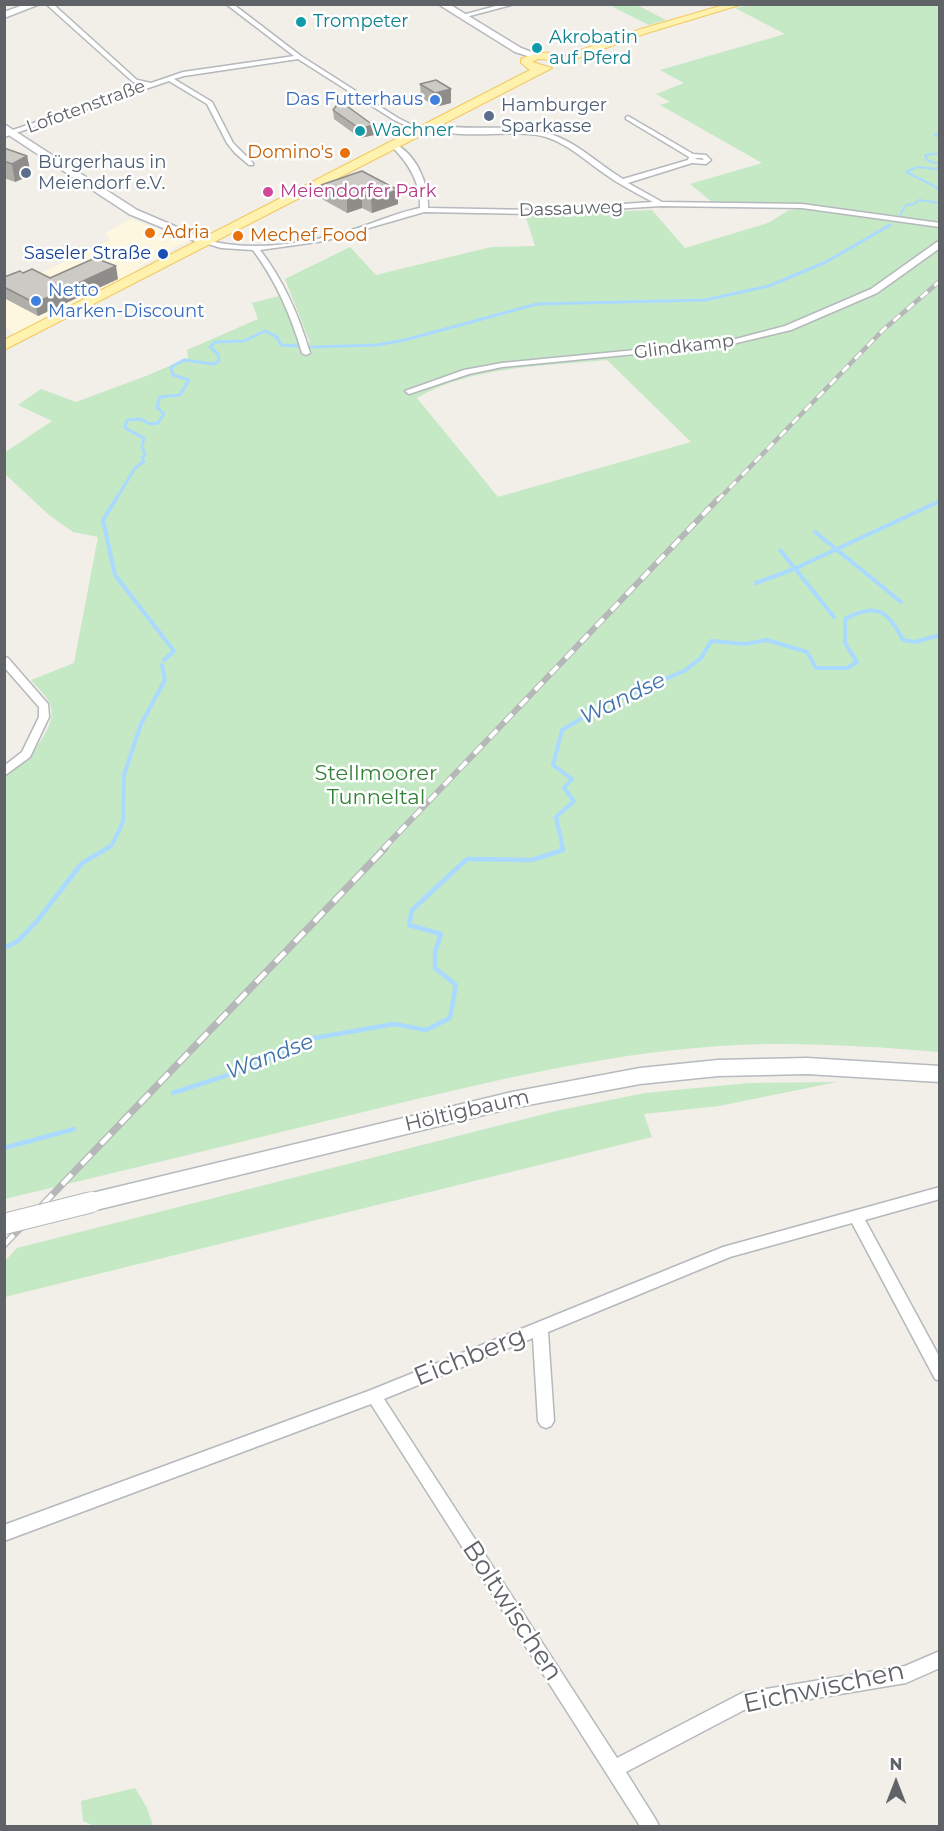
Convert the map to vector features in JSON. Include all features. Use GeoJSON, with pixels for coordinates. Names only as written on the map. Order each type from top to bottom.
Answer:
{"type":"FeatureCollection","features":[{"type":"Feature","properties":{"kind":"main road"},"geometry":{"type":"LineString","coordinates":[[7,342],[426,128],[532,65],[554,67],[556,59],[576,55],[655,27],[739,4]]}},
{"type":"Feature","properties":{"kind":"street"},"geometry":{"type":"LineString","coordinates":[[4,15],[36,4]]}},
{"type":"Feature","properties":{"kind":"street"},"geometry":{"type":"LineString","coordinates":[[49,4],[135,81],[149,84]]}},
{"type":"Feature","properties":{"kind":"street"},"geometry":{"type":"LineString","coordinates":[[229,4],[299,57],[396,119],[426,128],[521,131],[549,136],[567,144],[622,182],[661,204]]}},
{"type":"Feature","properties":{"kind":"street"},"geometry":{"type":"LineString","coordinates":[[442,4],[518,50],[532,65]]}},
{"type":"Feature","properties":{"kind":"street"},"geometry":{"type":"LineString","coordinates":[[462,16],[512,4]]}},
{"type":"Feature","properties":{"kind":"street","name":"Lofotenstraße"},"geometry":{"type":"LineString","coordinates":[[8,132],[130,93],[168,78],[299,57]]}},
{"type":"Feature","properties":{"kind":"street","name":"Lofotenstraße"},"geometry":{"type":"LineString","coordinates":[[168,78],[210,104],[230,143],[237,153],[251,164]]}},
{"type":"Feature","properties":{"kind":"street"},"geometry":{"type":"LineString","coordinates":[[622,182],[693,159],[628,118]]}},
{"type":"Feature","properties":{"kind":"street"},"geometry":{"type":"LineString","coordinates":[[8,132],[133,212],[206,242]]}},
{"type":"Feature","properties":{"kind":"street"},"geometry":{"type":"LineString","coordinates":[[393,145],[405,154],[420,182],[426,198],[424,210]]}},
{"type":"Feature","properties":{"kind":"street","name":"Dassauweg"},"geometry":{"type":"LineString","coordinates":[[206,242],[225,247],[255,248],[357,230],[407,212],[424,210],[563,212],[661,204],[814,206],[939,225]]}},
{"type":"Feature","properties":{"kind":"street","name":"Glindkamp"},"geometry":{"type":"LineString","coordinates":[[409,391],[467,372],[502,365],[728,343],[788,328],[874,291],[939,244]]}},
{"type":"Feature","properties":{"kind":"street"},"geometry":{"type":"LineString","coordinates":[[255,248],[276,276],[300,328],[306,353]]}},
{"type":"Feature","properties":{"kind":"street"},"geometry":{"type":"LineString","coordinates":[[4,660],[44,706],[44,717],[26,754],[4,772]]}},
{"type":"Feature","properties":{"kind":"street","name":"Höltigbaum"},"geometry":{"type":"LineString","coordinates":[[4,1224],[502,1102],[640,1076],[718,1068],[807,1066],[939,1074]]}},
{"type":"Feature","properties":{"kind":"street","name":"Eichberg"},"geometry":{"type":"LineString","coordinates":[[4,1533],[374,1396],[728,1251],[939,1193]]}},
{"type":"Feature","properties":{"kind":"street"},"geometry":{"type":"LineString","coordinates":[[855,1215],[939,1374]]}},
{"type":"Feature","properties":{"kind":"street"},"geometry":{"type":"LineString","coordinates":[[540,1329],[546,1421]]}},
{"type":"Feature","properties":{"kind":"street","name":"Boltwischen"},"geometry":{"type":"LineString","coordinates":[[374,1396],[650,1827]]}},
{"type":"Feature","properties":{"kind":"street","name":"Eichwischen"},"geometry":{"type":"LineString","coordinates":[[614,1769],[741,1702],[906,1674],[939,1659]]}},
{"type":"Feature","properties":{"kind":"shaded area"},"geometry":{"type":"Polygon","coordinates":[[[131,219],[190,240],[147,262],[123,280],[15,334],[5,327],[5,290],[110,240],[105,233],[131,219]]]}},
{"type":"Feature","properties":{"kind":"green space"},"geometry":{"type":"Polygon","coordinates":[[[609,5],[637,5],[666,20],[649,25],[609,5]]]}},
{"type":"Feature","properties":{"kind":"green space","name":"Stellmoorer Tunneltal"},"geometry":{"type":"Polygon","coordinates":[[[751,5],[939,5],[939,1052],[857,1046],[775,1044],[675,1050],[586,1063],[455,1090],[5,1199],[5,776],[29,756],[49,726],[50,704],[31,680],[74,663],[98,537],[73,532],[49,515],[5,474],[4,453],[52,421],[18,405],[41,389],[76,402],[146,376],[188,358],[187,350],[258,319],[252,303],[279,296],[300,345],[310,343],[285,279],[350,247],[376,275],[491,247],[535,246],[525,215],[652,210],[685,248],[768,223],[789,210],[794,210],[804,204],[712,202],[690,184],[762,163],[660,105],[670,102],[656,94],[684,83],[660,70],[785,34],[735,8],[751,5]],[[607,360],[485,373],[438,387],[417,398],[498,497],[691,442],[607,360]]]}},
{"type":"Feature","properties":{"kind":"green space"},"geometry":{"type":"Polygon","coordinates":[[[837,1082],[719,1106],[644,1114],[652,1137],[5,1297],[5,1261],[17,1248],[556,1111],[645,1093],[749,1083],[837,1082]]]}},
{"type":"Feature","properties":{"kind":"green space"},"geometry":{"type":"Polygon","coordinates":[[[135,1788],[147,1808],[153,1826],[94,1826],[83,1821],[81,1801],[135,1788]]]}},
{"type":"Feature","properties":{"kind":"building"},"geometry":{"type":"Polygon","coordinates":[[[436,80],[451,89],[435,93],[420,84],[436,80]]]}},
{"type":"Feature","properties":{"kind":"building"},"geometry":{"type":"Polygon","coordinates":[[[340,101],[373,125],[360,129],[333,110],[340,101]]]}},
{"type":"Feature","properties":{"kind":"building"},"geometry":{"type":"Polygon","coordinates":[[[4,148],[27,156],[12,164],[4,161],[4,148]]]}},
{"type":"Feature","properties":{"kind":"building"},"geometry":{"type":"Polygon","coordinates":[[[362,171],[398,190],[371,199],[362,194],[347,199],[321,185],[362,171]]]}},
{"type":"Feature","properties":{"kind":"building"},"geometry":{"type":"Polygon","coordinates":[[[95,258],[116,266],[35,303],[4,287],[4,277],[20,271],[23,273],[32,269],[50,278],[95,258]]]}},
{"type":"Feature","properties":{"kind":"waterway"},"geometry":{"type":"LineString","coordinates":[[940,132],[935,135],[940,137]]}},
{"type":"Feature","properties":{"kind":"waterway"},"geometry":{"type":"LineString","coordinates":[[940,153],[925,155],[928,161],[940,164],[937,169],[917,167],[906,172],[936,187],[940,192]]}},
{"type":"Feature","properties":{"kind":"waterway"},"geometry":{"type":"LineString","coordinates":[[900,215],[906,205],[914,204],[919,200],[940,203]]}},
{"type":"Feature","properties":{"kind":"waterway"},"geometry":{"type":"LineString","coordinates":[[311,347],[377,345],[405,340],[537,304],[705,300],[769,286],[826,262],[890,225]]}},
{"type":"Feature","properties":{"kind":"waterway"},"geometry":{"type":"LineString","coordinates":[[115,501],[135,468],[144,461],[142,458],[145,454],[142,447],[144,438],[125,428],[127,420],[141,419],[150,424],[158,423],[164,414],[157,407],[160,397],[180,395],[189,380],[173,375],[171,367],[184,360],[214,364],[219,361],[218,354],[210,347],[215,342],[244,341],[265,331],[277,337],[281,345],[299,346]]}},
{"type":"Feature","properties":{"kind":"waterway"},"geometry":{"type":"LineString","coordinates":[[116,499],[103,520],[115,575],[174,651],[164,660]]}},
{"type":"Feature","properties":{"kind":"waterway"},"geometry":{"type":"LineString","coordinates":[[836,549],[940,501]]}},
{"type":"Feature","properties":{"kind":"waterway"},"geometry":{"type":"LineString","coordinates":[[815,532],[836,549]]}},
{"type":"Feature","properties":{"kind":"waterway"},"geometry":{"type":"LineString","coordinates":[[795,569],[836,549]]}},
{"type":"Feature","properties":{"kind":"waterway"},"geometry":{"type":"LineString","coordinates":[[836,549],[901,602]]}},
{"type":"Feature","properties":{"kind":"waterway"},"geometry":{"type":"LineString","coordinates":[[780,550],[795,569]]}},
{"type":"Feature","properties":{"kind":"waterway"},"geometry":{"type":"LineString","coordinates":[[756,583],[795,569]]}},
{"type":"Feature","properties":{"kind":"waterway"},"geometry":{"type":"LineString","coordinates":[[795,569],[834,617]]}},
{"type":"Feature","properties":{"kind":"waterway","name":"Wandse"},"geometry":{"type":"LineString","coordinates":[[563,849],[556,817],[574,801],[564,788],[572,779],[553,765],[562,730],[606,704],[684,671],[701,658],[711,641],[745,644],[767,640],[807,652],[816,668],[847,668],[857,662],[845,643],[845,619],[856,614],[865,611],[880,612],[892,622],[903,640],[915,642],[940,635]]}},
{"type":"Feature","properties":{"kind":"waterway"},"geometry":{"type":"LineString","coordinates":[[105,849],[112,845],[123,822],[124,775],[141,724],[165,680],[162,665]]}},
{"type":"Feature","properties":{"kind":"waterway"},"geometry":{"type":"LineString","coordinates":[[4,948],[18,941],[37,921],[82,863],[108,848]]}},
{"type":"Feature","properties":{"kind":"waterway","name":"Wandse"},"geometry":{"type":"LineString","coordinates":[[173,1093],[249,1068],[309,1039],[394,1024],[426,1030],[450,1018],[456,985],[435,968],[435,952],[441,934],[409,925],[412,910],[467,859],[532,860],[563,850],[562,848]]}},
{"type":"Feature","properties":{"kind":"waterway","name":"Wandse"},"geometry":{"type":"LineString","coordinates":[[4,1148],[74,1129]]}},
{"type":"Feature","properties":{"kind":"railway"},"geometry":{"type":"LineString","coordinates":[[717,501],[883,330],[940,281]]}},
{"type":"Feature","properties":{"kind":"railway"},"geometry":{"type":"LineString","coordinates":[[383,849],[718,499]]}},
{"type":"Feature","properties":{"kind":"railway"},"geometry":{"type":"LineString","coordinates":[[4,1245],[385,848]]}},
{"type":"Feature","properties":{"kind":"place","name":"Trompeter"},"geometry":{"type":"Point","coordinates":[301,22]}},
{"type":"Feature","properties":{"kind":"place","name":"Akrobatin auf Pferd"},"geometry":{"type":"Point","coordinates":[537,48]}},
{"type":"Feature","properties":{"kind":"place","name":"Das Futterhaus"},"geometry":{"type":"Point","coordinates":[435,100]}},
{"type":"Feature","properties":{"kind":"place","name":"Hamburger Sparkasse"},"geometry":{"type":"Point","coordinates":[489,116]}},
{"type":"Feature","properties":{"kind":"place","name":"Wachner"},"geometry":{"type":"Point","coordinates":[360,131]}},
{"type":"Feature","properties":{"kind":"place","name":"Domino's"},"geometry":{"type":"Point","coordinates":[345,153]}},
{"type":"Feature","properties":{"kind":"place","name":"Bürgerhaus in Meiendorf e.V."},"geometry":{"type":"Point","coordinates":[26,173]}},
{"type":"Feature","properties":{"kind":"place","name":"Meiendorfer Park"},"geometry":{"type":"Point","coordinates":[268,192]}},
{"type":"Feature","properties":{"kind":"place","name":"Adria"},"geometry":{"type":"Point","coordinates":[150,233]}},
{"type":"Feature","properties":{"kind":"place","name":"Mechef Food"},"geometry":{"type":"Point","coordinates":[238,236]}},
{"type":"Feature","properties":{"kind":"place","name":"Saseler Straße"},"geometry":{"type":"Point","coordinates":[163,254]}},
{"type":"Feature","properties":{"kind":"place","name":"Netto Marken-Discount"},"geometry":{"type":"Point","coordinates":[36,301]}}]}
